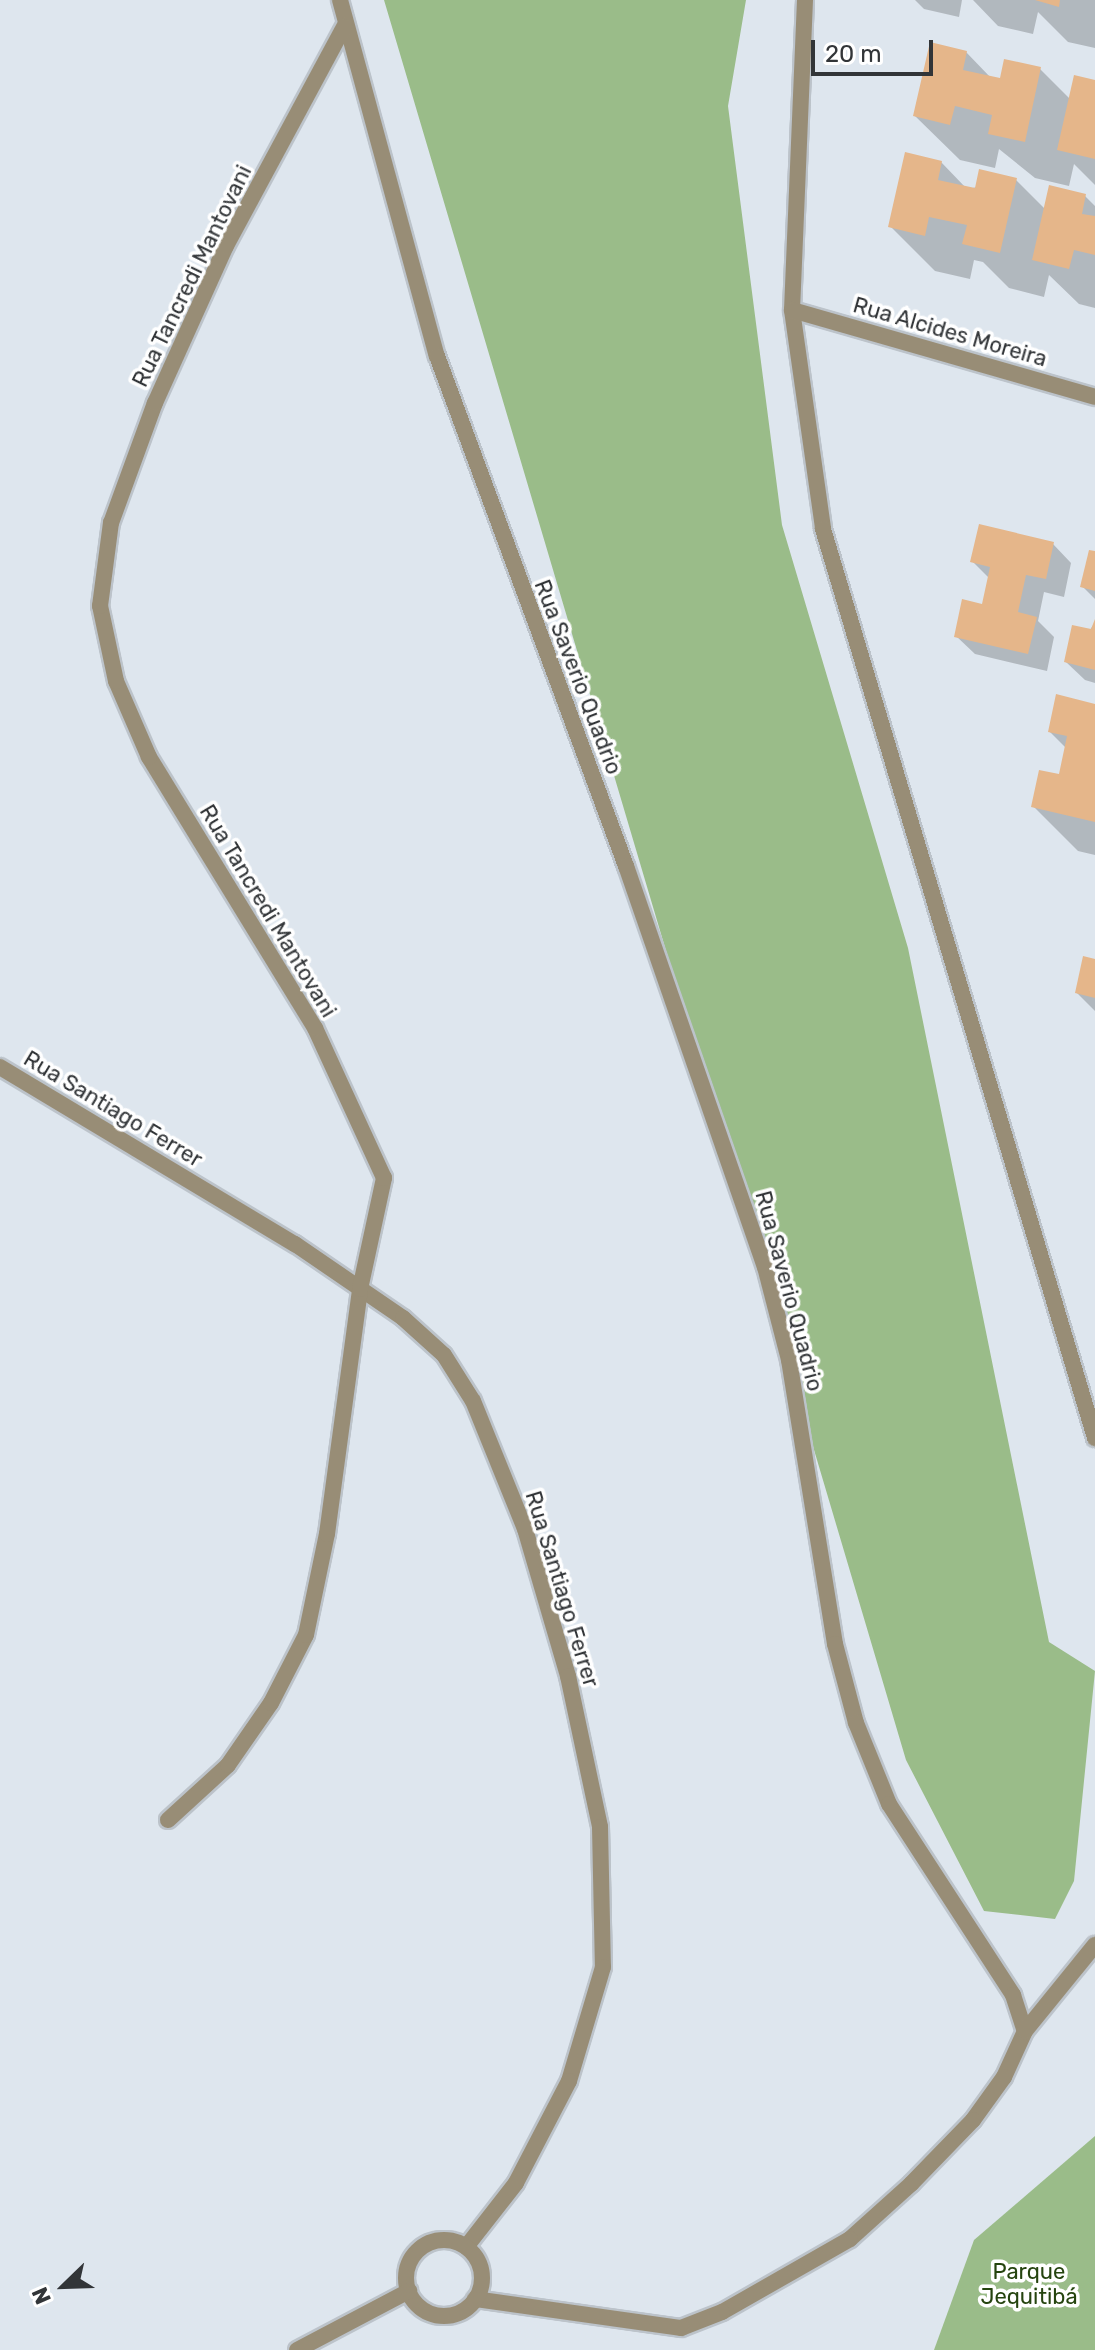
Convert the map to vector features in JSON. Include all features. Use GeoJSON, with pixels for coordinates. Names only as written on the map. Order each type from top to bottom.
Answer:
{"type":"FeatureCollection","features":[{"type":"Feature","properties":{"kind":"street","name":"Rua Saverio Quadrio"},"geometry":{"type":"LineString","coordinates":[[340,0],[344,27],[437,356],[636,895],[765,1267],[789,1360],[835,1644],[856,1723],[889,1804],[1013,1995],[1025,2031]]}},
{"type":"Feature","properties":{"kind":"street"},"geometry":{"type":"LineString","coordinates":[[805,0],[792,310],[823,529],[1095,1438]]}},
{"type":"Feature","properties":{"kind":"street","name":"Rua Tancredi Mantovani"},"geometry":{"type":"LineString","coordinates":[[168,1820],[228,1765],[271,1703],[306,1635],[327,1534],[360,1289],[384,1178],[315,1028],[149,757],[116,681],[100,606],[111,523],[155,403],[226,246],[344,27]]}},
{"type":"Feature","properties":{"kind":"street","name":"Rua Alcides Moreira"},"geometry":{"type":"LineString","coordinates":[[792,310],[1095,397]]}},
{"type":"Feature","properties":{"kind":"street","name":"Rua Santiago Ferrer"},"geometry":{"type":"LineString","coordinates":[[0,1067],[295,1244],[360,1289],[444,1355],[473,1401],[525,1529],[568,1676],[600,1827],[603,1967],[569,2081],[516,2183],[466,2247]]}},
{"type":"Feature","properties":{"kind":"street"},"geometry":{"type":"LineString","coordinates":[[475,2299],[681,2328],[722,2312],[850,2239],[911,2184],[973,2120],[1004,2077],[1025,2031],[1095,1945]]}},
{"type":"Feature","properties":{"kind":"street"},"geometry":{"type":"LineString","coordinates":[[440,2240],[466,2247],[480,2268],[475,2299],[458,2313],[433,2315],[409,2291],[406,2274],[417,2251],[440,2240]]}},
{"type":"Feature","properties":{"kind":"street"},"geometry":{"type":"LineString","coordinates":[[297,2350],[409,2291]]}},
{"type":"Feature","properties":{"kind":"green space"},"geometry":{"type":"Polygon","coordinates":[[[384,0],[746,0],[728,106],[782,525],[908,948],[1049,1642],[1095,1671],[1074,1881],[1055,1919],[984,1911],[906,1760],[384,0]]]}},
{"type":"Feature","properties":{"kind":"green space","name":"Parque Jequitibá"},"geometry":{"type":"Polygon","coordinates":[[[1095,2136],[1095,2350],[934,2350],[974,2240],[1095,2136]]]}},
{"type":"Feature","properties":{"kind":"building"},"geometry":{"type":"Polygon","coordinates":[[[1035,0],[1060,0],[1059,7],[1035,0]]]}},
{"type":"Feature","properties":{"kind":"building"},"geometry":{"type":"Polygon","coordinates":[[[930,42],[967,51],[963,70],[1000,78],[1004,59],[1041,67],[1025,142],[988,134],[992,115],[955,106],[950,125],[913,116],[930,42]]]}},
{"type":"Feature","properties":{"kind":"building"},"geometry":{"type":"Polygon","coordinates":[[[1074,75],[1095,80],[1095,159],[1057,150],[1074,75]]]}},
{"type":"Feature","properties":{"kind":"building"},"geometry":{"type":"Polygon","coordinates":[[[905,152],[942,161],[938,180],[975,188],[979,169],[1017,178],[1000,253],[962,244],[967,225],[929,217],[925,236],[888,227],[905,152]]]}},
{"type":"Feature","properties":{"kind":"building"},"geometry":{"type":"Polygon","coordinates":[[[1049,185],[1086,194],[1082,214],[1095,216],[1095,255],[1074,250],[1069,269],[1032,260],[1049,185]]]}},
{"type":"Feature","properties":{"kind":"building"},"geometry":{"type":"Polygon","coordinates":[[[979,524],[1054,542],[1046,579],[1026,575],[1018,612],[1037,617],[1028,654],[954,637],[962,599],[982,604],[990,567],[970,562],[979,524]]]}},
{"type":"Feature","properties":{"kind":"building"},"geometry":{"type":"Polygon","coordinates":[[[1089,550],[1095,551],[1095,591],[1080,587],[1089,550]]]}},
{"type":"Feature","properties":{"kind":"building"},"geometry":{"type":"Polygon","coordinates":[[[1095,619],[1095,670],[1064,662],[1072,625],[1091,629],[1095,619]]]}},
{"type":"Feature","properties":{"kind":"building"},"geometry":{"type":"Polygon","coordinates":[[[1056,694],[1095,704],[1095,822],[1031,807],[1039,770],[1059,774],[1067,736],[1048,732],[1056,694]]]}},
{"type":"Feature","properties":{"kind":"building"},"geometry":{"type":"Polygon","coordinates":[[[1083,956],[1095,959],[1095,998],[1075,993],[1083,956]]]}}]}
